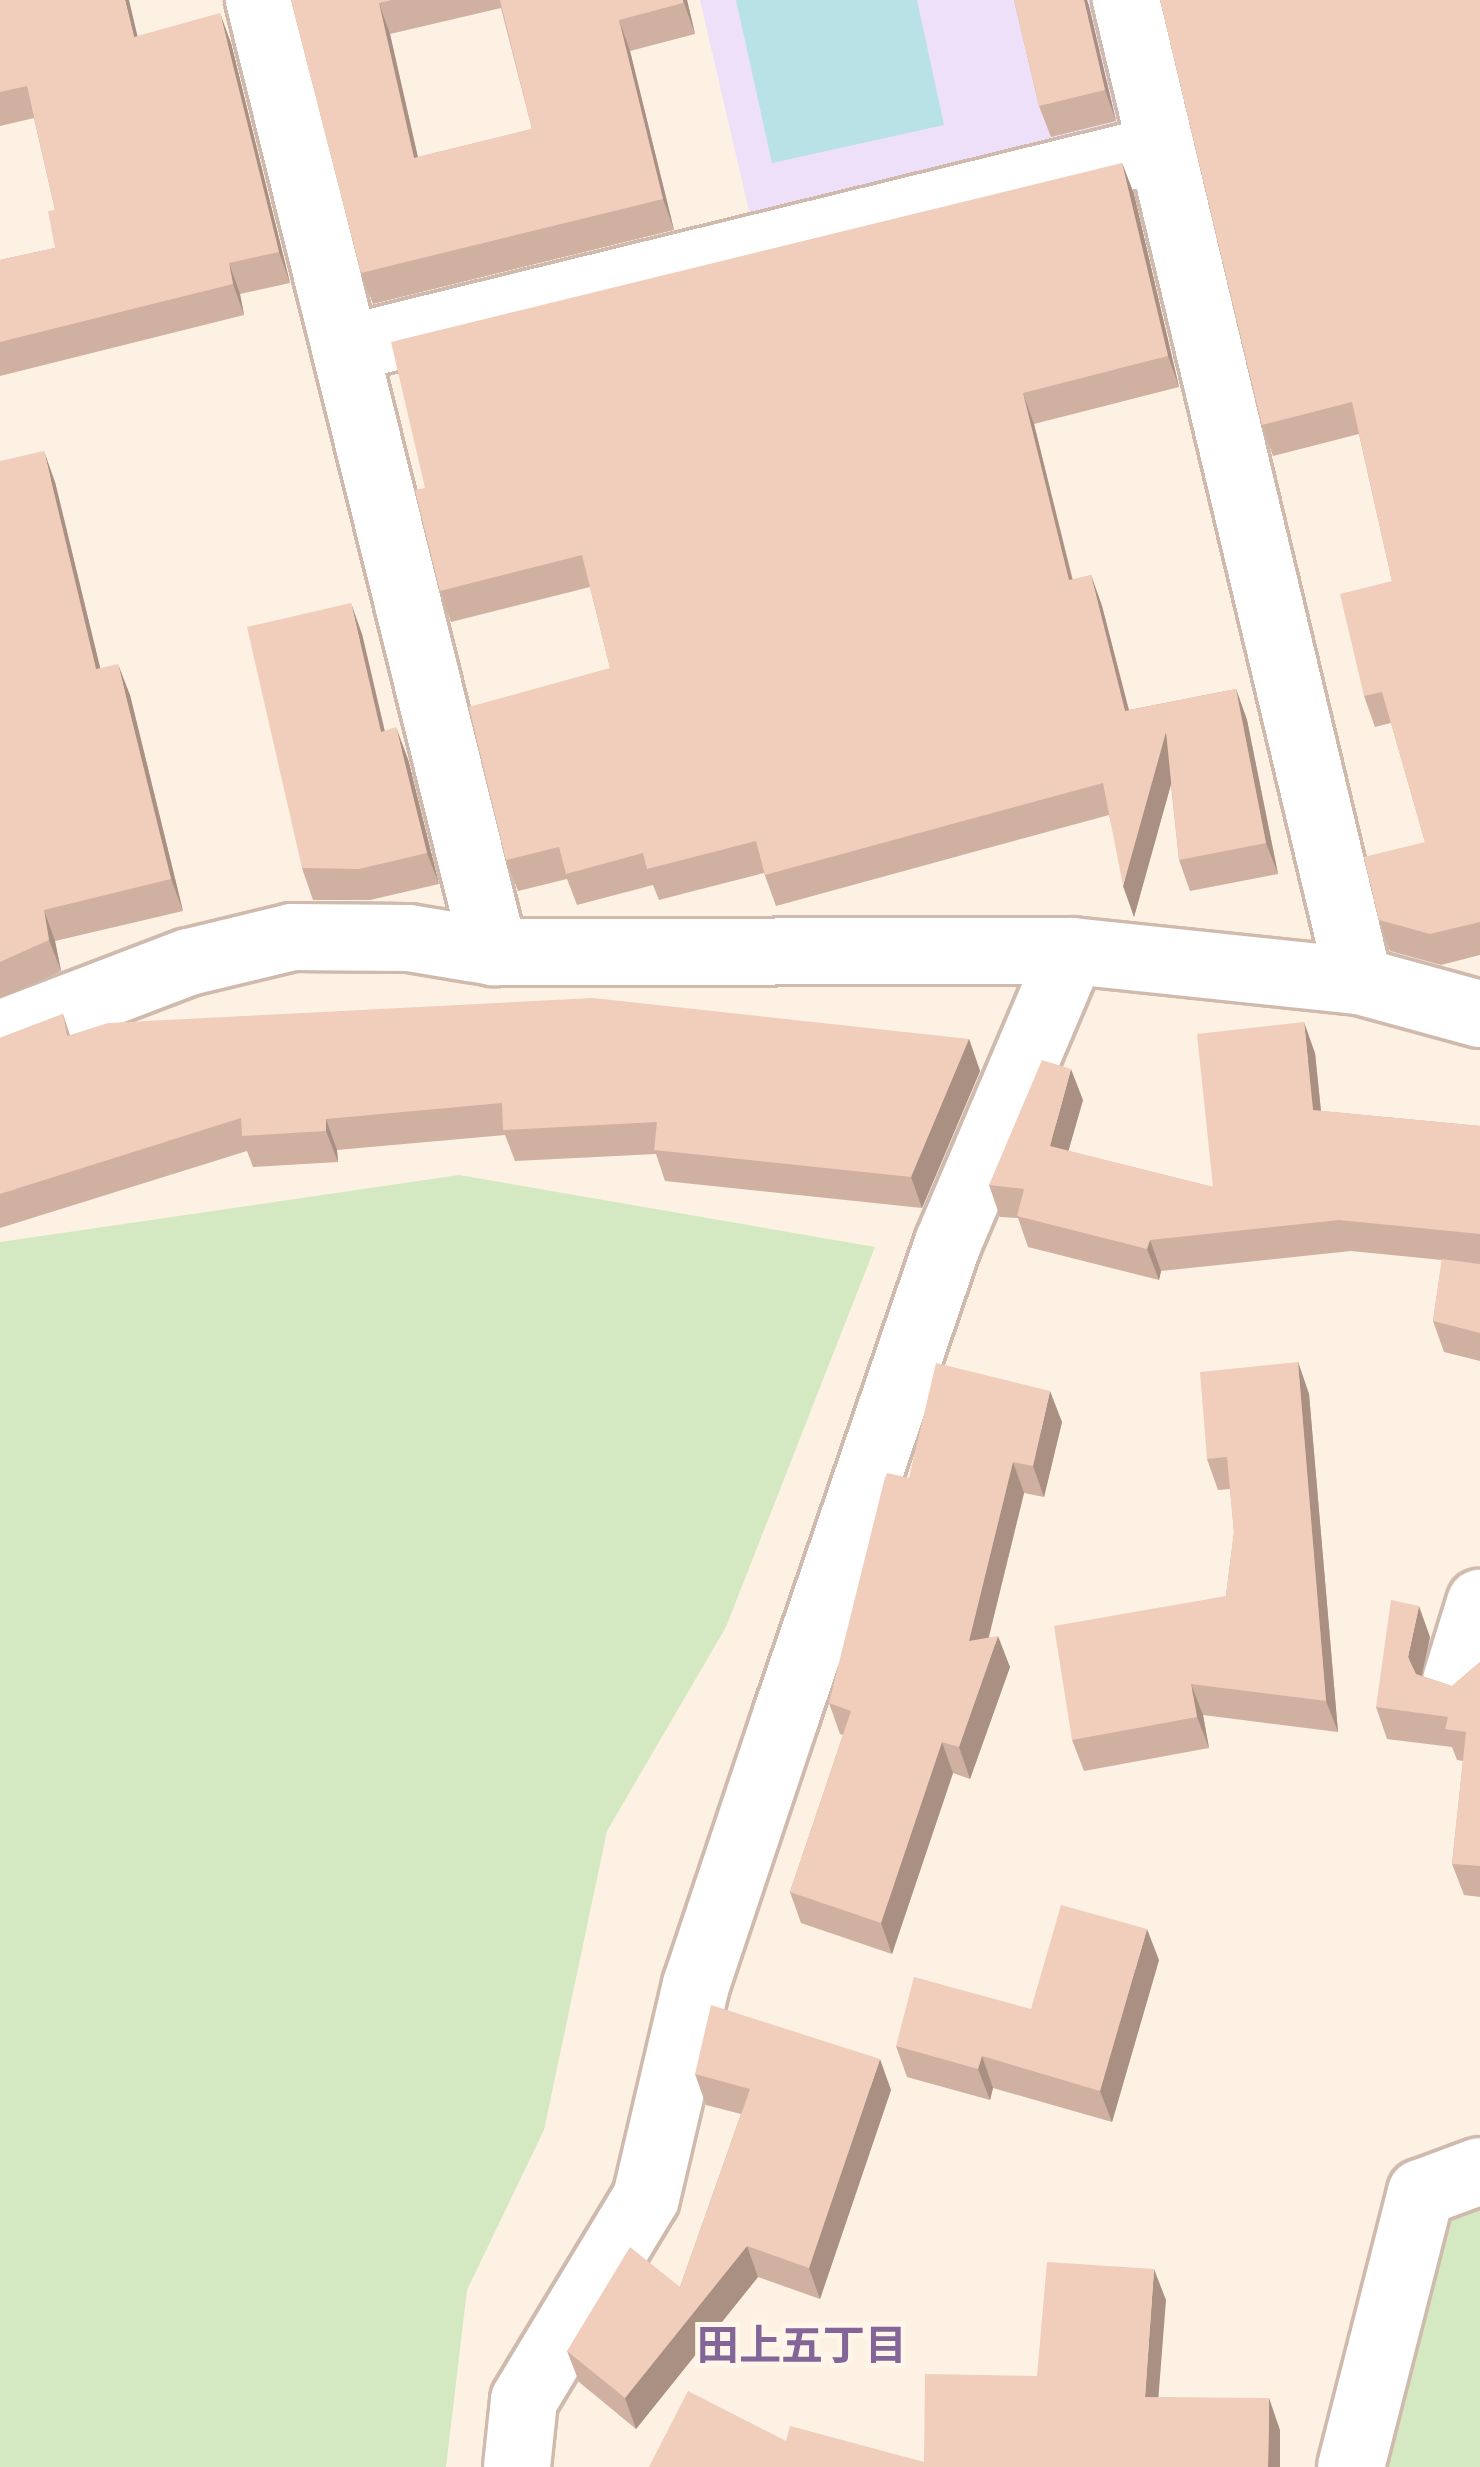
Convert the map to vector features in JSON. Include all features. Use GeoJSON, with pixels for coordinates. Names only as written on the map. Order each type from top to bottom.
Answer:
{"type":"FeatureCollection","features":[{"type":"Feature","properties":{"kind":"street"},"geometry":{"type":"LineString","coordinates":[[259,0],[494,952]]}},
{"type":"Feature","properties":{"kind":"street"},"geometry":{"type":"LineString","coordinates":[[1126,0],[1359,981]]}},
{"type":"Feature","properties":{"kind":"street"},"geometry":{"type":"LineString","coordinates":[[345,349],[1160,149]]}},
{"type":"Feature","properties":{"kind":"street"},"geometry":{"type":"LineString","coordinates":[[0,1034],[189,962],[292,937],[409,938],[494,952],[1072,951],[1359,981],[1480,1014]]}},
{"type":"Feature","properties":{"kind":"street"},"geometry":{"type":"LineString","coordinates":[[517,2467],[524,2400],[572,2309],[646,2198],[695,1985],[793,1694],[948,1243],[1072,951]]}},
{"type":"Feature","properties":{"kind":"street"},"geometry":{"type":"LineString","coordinates":[[1456,1681],[1480,1604]]}},
{"type":"Feature","properties":{"kind":"street"},"geometry":{"type":"LineString","coordinates":[[1351,2467],[1421,2193],[1480,2170]]}},
{"type":"Feature","properties":{"kind":"shaded area"},"geometry":{"type":"Polygon","coordinates":[[[700,0],[1103,0],[1129,112],[1115,139],[753,228],[700,0]]]}},
{"type":"Feature","properties":{"kind":"green space"},"geometry":{"type":"Polygon","coordinates":[[[459,1175],[875,1247],[726,1627],[607,1831],[544,2130],[467,2290],[446,2467],[0,2467],[0,1242],[459,1175]]]}},
{"type":"Feature","properties":{"kind":"green space"},"geometry":{"type":"Polygon","coordinates":[[[1438,2203],[1480,2210],[1480,2467],[1384,2467],[1438,2203]]]}},
{"type":"Feature","properties":{"kind":"water"},"geometry":{"type":"Polygon","coordinates":[[[736,0],[917,0],[944,125],[772,163],[736,0]]]}},
{"type":"Feature","properties":{"kind":"building"},"geometry":{"type":"Polygon","coordinates":[[[0,0],[125,0],[134,37],[220,13],[279,252],[229,263],[233,284],[0,342],[0,260],[55,248],[48,211],[55,210],[27,86],[0,92],[0,0]]]}},
{"type":"Feature","properties":{"kind":"building"},"geometry":{"type":"Polygon","coordinates":[[[291,0],[392,0],[379,3],[414,158],[532,129],[500,0],[683,0],[619,20],[663,199],[361,273],[291,0]]]}},
{"type":"Feature","properties":{"kind":"building"},"geometry":{"type":"Polygon","coordinates":[[[1014,0],[1084,0],[1105,90],[1039,106],[1014,0]]]}},
{"type":"Feature","properties":{"kind":"building"},"geometry":{"type":"Polygon","coordinates":[[[1160,0],[1480,0],[1480,922],[1430,934],[1379,920],[1364,857],[1425,842],[1382,692],[1364,696],[1340,594],[1392,581],[1352,402],[1262,425],[1160,0]]]}},
{"type":"Feature","properties":{"kind":"building"},"geometry":{"type":"Polygon","coordinates":[[[1122,163],[1168,356],[1023,393],[1069,580],[1091,575],[1125,711],[1236,689],[1266,843],[1179,860],[1166,732],[1123,886],[1103,783],[765,875],[756,841],[647,869],[643,853],[566,874],[559,847],[506,860],[469,707],[610,668],[582,555],[440,591],[415,490],[425,488],[391,342],[1122,163]]]}},
{"type":"Feature","properties":{"kind":"building"},"geometry":{"type":"Polygon","coordinates":[[[44,451],[96,669],[118,664],[171,879],[44,910],[49,940],[0,962],[0,461],[44,451]]]}},
{"type":"Feature","properties":{"kind":"building"},"geometry":{"type":"Polygon","coordinates":[[[351,603],[381,732],[396,727],[427,853],[359,869],[302,868],[247,627],[351,603]]]}},
{"type":"Feature","properties":{"kind":"building"},"geometry":{"type":"Polygon","coordinates":[[[593,998],[969,1039],[911,1177],[654,1150],[657,1122],[503,1130],[502,1103],[326,1119],[326,1131],[242,1136],[241,1118],[0,1194],[0,1038],[63,1014],[67,1036],[108,1023],[593,998]]]}},
{"type":"Feature","properties":{"kind":"building"},"geometry":{"type":"Polygon","coordinates":[[[1304,1022],[1313,1110],[1480,1126],[1480,1234],[1339,1220],[1150,1240],[1147,1249],[1017,1216],[1024,1189],[989,1185],[1042,1060],[1071,1069],[1050,1146],[1213,1187],[1197,1034],[1304,1022]]]}},
{"type":"Feature","properties":{"kind":"building"},"geometry":{"type":"Polygon","coordinates":[[[1442,1259],[1480,1264],[1480,1333],[1433,1321],[1442,1259]]]}},
{"type":"Feature","properties":{"kind":"building"},"geometry":{"type":"Polygon","coordinates":[[[1298,1362],[1326,1701],[1191,1684],[1197,1717],[1072,1740],[1054,1626],[1226,1596],[1234,1532],[1227,1457],[1207,1459],[1200,1372],[1298,1362]]]}},
{"type":"Feature","properties":{"kind":"building"},"geometry":{"type":"Polygon","coordinates":[[[936,1363],[1050,1391],[1033,1466],[1013,1462],[969,1641],[998,1636],[959,1747],[942,1742],[881,1923],[790,1892],[851,1711],[829,1703],[884,1481],[887,1473],[909,1478],[936,1363]]]}},
{"type":"Feature","properties":{"kind":"building"},"geometry":{"type":"Polygon","coordinates":[[[1391,1600],[1419,1606],[1408,1657],[1416,1674],[1452,1686],[1480,1662],[1480,1866],[1452,1864],[1466,1732],[1445,1729],[1448,1717],[1376,1707],[1391,1600]]]}},
{"type":"Feature","properties":{"kind":"building"},"geometry":{"type":"Polygon","coordinates":[[[1061,1905],[1147,1929],[1100,2091],[982,2056],[978,2069],[896,2046],[914,1977],[1031,2009],[1061,1905]]]}},
{"type":"Feature","properties":{"kind":"building"},"geometry":{"type":"Polygon","coordinates":[[[711,2005],[880,2059],[809,2268],[747,2246],[625,2398],[567,2351],[630,2247],[680,2287],[750,2089],[695,2074],[711,2005]]]}},
{"type":"Feature","properties":{"kind":"building"},"geometry":{"type":"Polygon","coordinates":[[[1047,2262],[1154,2269],[1145,2397],[1269,2398],[1268,2467],[649,2467],[688,2391],[786,2441],[790,2426],[924,2462],[925,2374],[1037,2376],[1047,2262]]]}},
{"type":"Feature","properties":{"kind":"district","name":"田上五丁目"},"geometry":{"type":"Point","coordinates":[802,2345]}}]}
